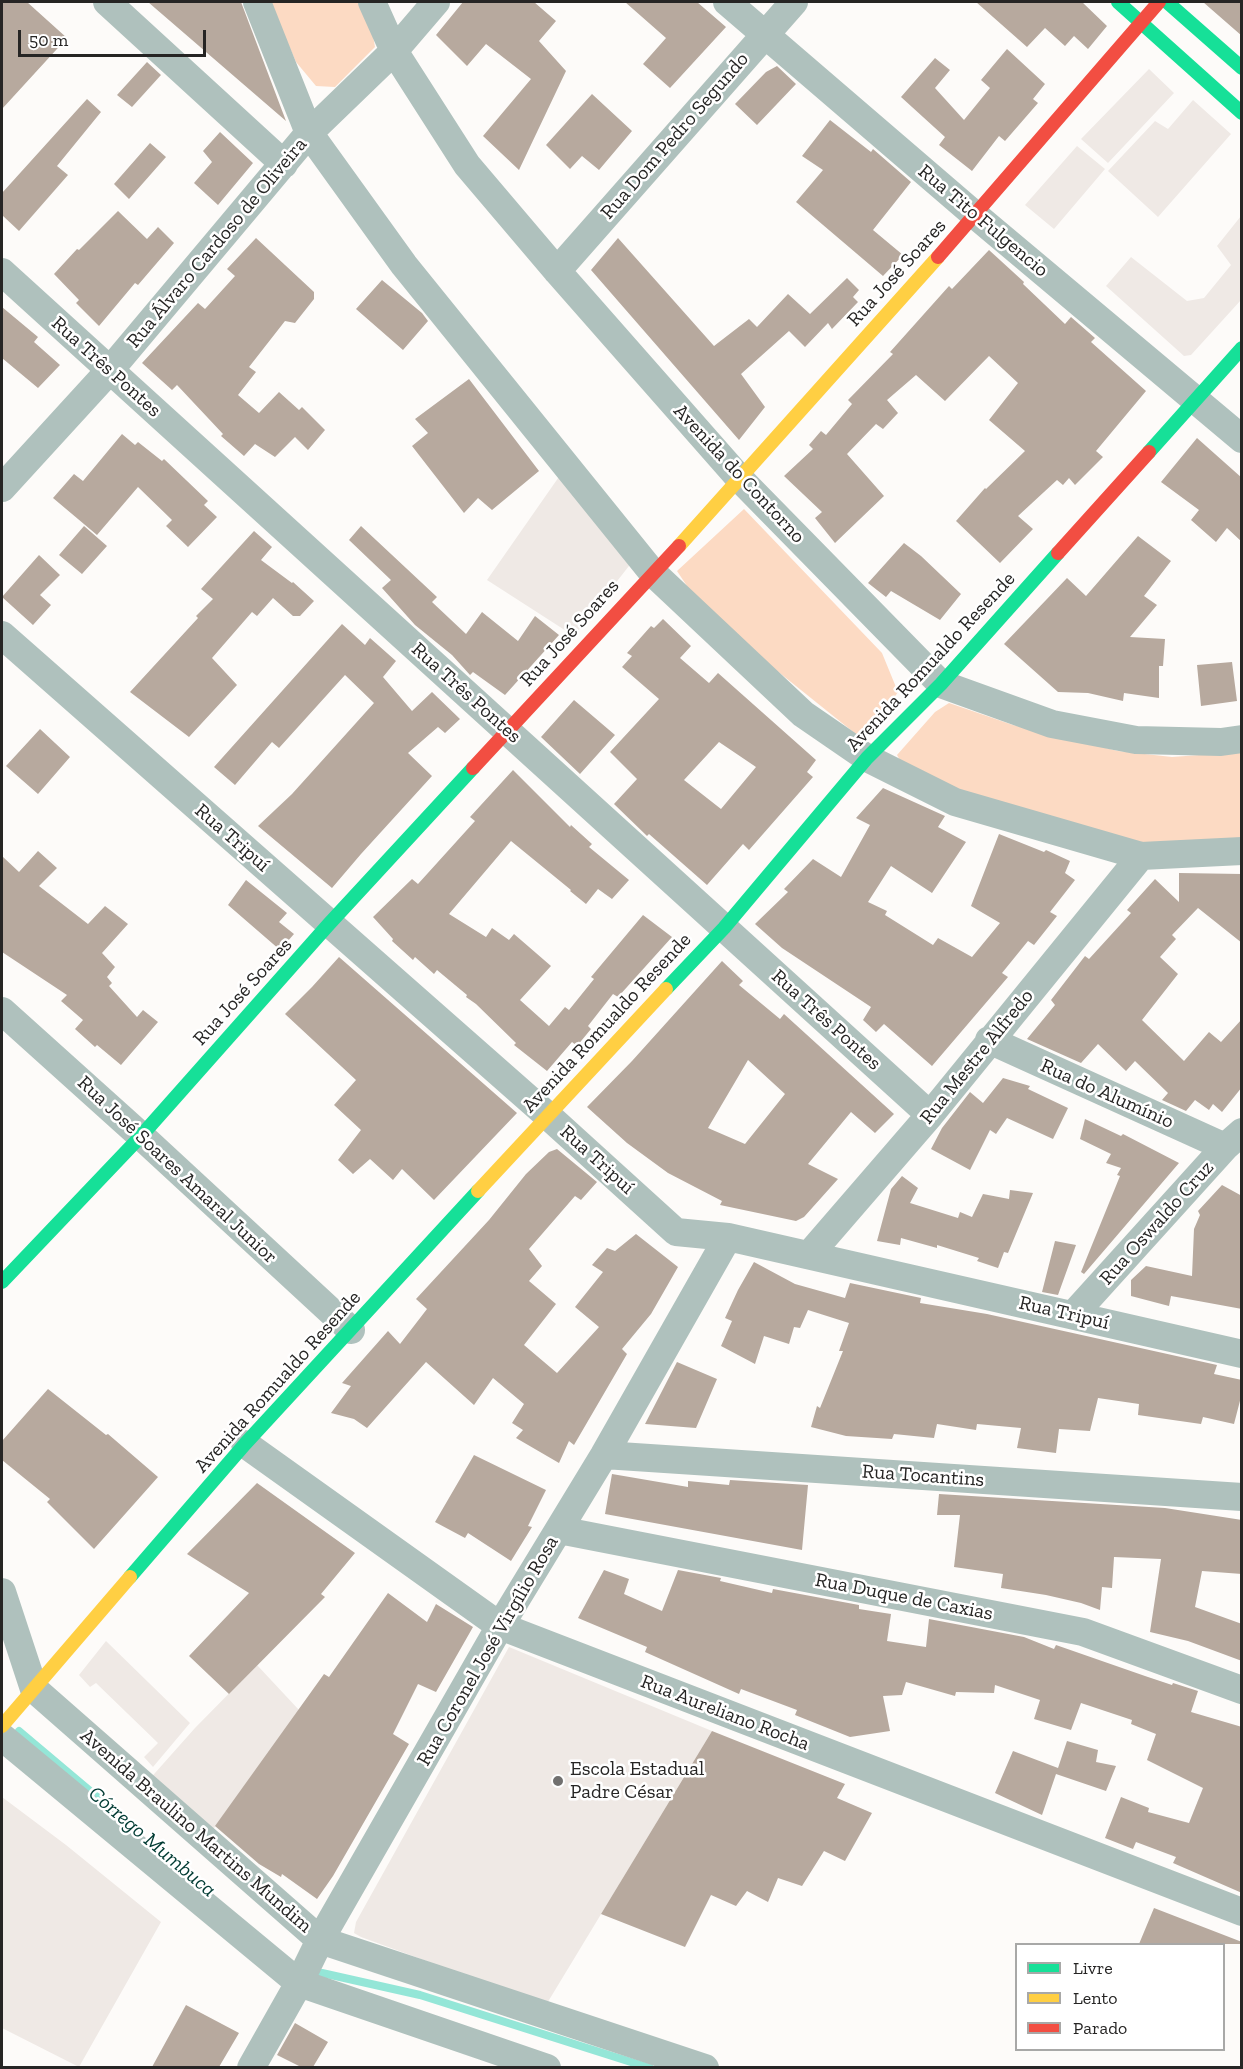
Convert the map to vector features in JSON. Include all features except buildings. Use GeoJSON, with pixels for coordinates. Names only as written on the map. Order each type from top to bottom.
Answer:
{"type":"FeatureCollection","features":[{"type":"Feature","properties":{"kind":"street"},"geometry":{"type":"LineString","coordinates":[[107,2],[284,164]]}},
{"type":"Feature","properties":{"kind":"street"},"geometry":{"type":"LineString","coordinates":[[257,2],[309,133],[404,265],[652,572],[803,714],[867,758],[955,802],[1142,856],[1242,851]]}},
{"type":"Feature","properties":{"kind":"street","name":"Avenida do Contorno"},"geometry":{"type":"LineString","coordinates":[[372,2],[394,51],[467,165],[740,479],[941,684],[1052,724],[1136,740],[1221,742],[1242,739]]}},
{"type":"Feature","properties":{"kind":"street","name":"Rua Álvaro Cardoso de Oliveira"},"geometry":{"type":"LineString","coordinates":[[2,488],[110,370],[309,133],[394,51],[436,2]]}},
{"type":"Feature","properties":{"kind":"street","name":"Rua Tito Fulgencio"},"geometry":{"type":"LineString","coordinates":[[727,2],[1242,439]]}},
{"type":"Feature","properties":{"kind":"street","name":"Rua Dom Pedro Segundo"},"geometry":{"type":"LineString","coordinates":[[557,271],[794,2]]}},
{"type":"Feature","properties":{"kind":"street"},"geometry":{"type":"LineString","coordinates":[[1118,2],[1242,113]]}},
{"type":"Feature","properties":{"kind":"street","name":"Rua José Soares"},"geometry":{"type":"LineString","coordinates":[[2,1282],[141,1136],[329,924],[740,479],[1159,2]]}},
{"type":"Feature","properties":{"kind":"street"},"geometry":{"type":"LineString","coordinates":[[1167,2],[1242,68]]}},
{"type":"Feature","properties":{"kind":"street","name":"Rua Três Pontes"},"geometry":{"type":"LineString","coordinates":[[2,272],[930,1115]]}},
{"type":"Feature","properties":{"kind":"street","name":"Avenida Romualdo Resende"},"geometry":{"type":"LineString","coordinates":[[2,1726],[245,1444],[547,1114],[724,928],[867,758],[941,684],[1242,348]]}},
{"type":"Feature","properties":{"kind":"street","name":"Rua Tripuí"},"geometry":{"type":"LineString","coordinates":[[2,634],[547,1114],[676,1232],[728,1237],[1242,1354]]}},
{"type":"Feature","properties":{"kind":"street","name":"Rua Mestre Alfredo"},"geometry":{"type":"LineString","coordinates":[[809,1255],[930,1115],[989,1040],[1142,856]]}},
{"type":"Feature","properties":{"kind":"street","name":"Rua José Soares Amaral Junior"},"geometry":{"type":"LineString","coordinates":[[2,1011],[351,1330]]}},
{"type":"Feature","properties":{"kind":"street","name":"Rua do Alumínio"},"geometry":{"type":"LineString","coordinates":[[989,1040],[1237,1137]]}},
{"type":"Feature","properties":{"kind":"street","name":"Rua Oswaldo Cruz"},"geometry":{"type":"LineString","coordinates":[[1073,1315],[1237,1137]]}},
{"type":"Feature","properties":{"kind":"street","name":"Rua Coronel José Virgílio Rosa"},"geometry":{"type":"LineString","coordinates":[[250,2067],[500,1626],[604,1455],[728,1237]]}},
{"type":"Feature","properties":{"kind":"street","name":"Rua Aureliano Rocha"},"geometry":{"type":"LineString","coordinates":[[245,1444],[500,1626],[1242,1912]]}},
{"type":"Feature","properties":{"kind":"street","name":"Rua Tocantins"},"geometry":{"type":"LineString","coordinates":[[604,1455],[1242,1497]]}},
{"type":"Feature","properties":{"kind":"street","name":"Rua Duque de Caxias"},"geometry":{"type":"LineString","coordinates":[[559,1530],[1083,1632],[1242,1690]]}},
{"type":"Feature","properties":{"kind":"street"},"geometry":{"type":"LineString","coordinates":[[2,1592],[34,1689]]}},
{"type":"Feature","properties":{"kind":"street","name":"Avenida Braulino Martins Mundim"},"geometry":{"type":"LineString","coordinates":[[34,1689],[320,1940],[705,2067]]}},
{"type":"Feature","properties":{"kind":"street"},"geometry":{"type":"LineString","coordinates":[[2,1737],[299,1983],[547,2067]]}},
{"type":"Feature","properties":{"kind":"shaded area"},"geometry":{"type":"Polygon","coordinates":[[[270,2],[359,2],[372,30],[375,47],[335,87],[316,86],[296,62],[270,2]]]}},
{"type":"Feature","properties":{"kind":"shaded area"},"geometry":{"type":"Polygon","coordinates":[[[1149,69],[1174,93],[1108,163],[1081,139],[1149,69]]]}},
{"type":"Feature","properties":{"kind":"shaded area"},"geometry":{"type":"Polygon","coordinates":[[[1193,100],[1231,134],[1158,217],[1108,171],[1155,121],[1168,129],[1193,100]]]}},
{"type":"Feature","properties":{"kind":"shaded area"},"geometry":{"type":"Polygon","coordinates":[[[1077,146],[1105,169],[1054,229],[1025,205],[1077,146]]]}},
{"type":"Feature","properties":{"kind":"shaded area"},"geometry":{"type":"Polygon","coordinates":[[[1241,216],[1241,300],[1191,355],[1184,356],[1106,286],[1131,257],[1187,301],[1204,298],[1231,265],[1217,246],[1241,216]]]}},
{"type":"Feature","properties":{"kind":"shaded area"},"geometry":{"type":"Polygon","coordinates":[[[563,471],[636,557],[574,636],[487,580],[563,471]]]}},
{"type":"Feature","properties":{"kind":"shaded area"},"geometry":{"type":"Polygon","coordinates":[[[744,509],[882,653],[898,692],[881,717],[857,735],[776,670],[689,589],[677,571],[744,509]]]}},
{"type":"Feature","properties":{"kind":"shaded area"},"geometry":{"type":"Polygon","coordinates":[[[949,703],[1013,725],[1118,751],[1172,757],[1241,752],[1241,843],[1142,844],[1030,820],[902,764],[897,755],[935,712],[949,703]]]}},
{"type":"Feature","properties":{"kind":"shaded area"},"geometry":{"type":"Polygon","coordinates":[[[106,1641],[190,1723],[153,1767],[144,1757],[158,1743],[96,1683],[90,1687],[79,1675],[106,1641]]]}},
{"type":"Feature","properties":{"kind":"shaded area","name":"Escola Estadual Padre César"},"geometry":{"type":"Polygon","coordinates":[[[509,1647],[712,1731],[546,2005],[354,1933],[356,1922],[509,1647]]]}},
{"type":"Feature","properties":{"kind":"shaded area"},"geometry":{"type":"Polygon","coordinates":[[[257,1665],[299,1710],[212,1831],[147,1782],[195,1728],[257,1665]]]}},
{"type":"Feature","properties":{"kind":"shaded area"},"geometry":{"type":"Polygon","coordinates":[[[2,1797],[66,1845],[161,1922],[79,2067],[2,2028],[2,1797]]]}},
{"type":"Feature","properties":{"kind":"waterway","name":"Córrego Mumbuca"},"geometry":{"type":"LineString","coordinates":[[19,1731],[140,1833]]}},
{"type":"Feature","properties":{"kind":"waterway","name":"Córrego Mumbuca"},"geometry":{"type":"LineString","coordinates":[[322,1973],[420,1995],[650,2068]]}},
{"type":"Feature","properties":{"kind":"traffic: fast"},"geometry":{"type":"LineString","coordinates":[[1118,2],[1242,113]]}},
{"type":"Feature","properties":{"kind":"traffic: fast"},"geometry":{"type":"LineString","coordinates":[[1167,2],[1242,68]]}},
{"type":"Feature","properties":{"kind":"traffic: fast"},"geometry":{"type":"LineString","coordinates":[[1149,452],[1242,348]]}},
{"type":"Feature","properties":{"kind":"traffic: fast"},"geometry":{"type":"LineString","coordinates":[[666,989],[724,928],[867,758],[941,684],[1058,553]]}},
{"type":"Feature","properties":{"kind":"traffic: fast"},"geometry":{"type":"LineString","coordinates":[[2,1282],[141,1136],[329,924],[473,768]]}},
{"type":"Feature","properties":{"kind":"traffic: fast"},"geometry":{"type":"LineString","coordinates":[[130,1577],[245,1444],[478,1191]]}},
{"type":"Feature","properties":{"kind":"traffic: slow"},"geometry":{"type":"LineString","coordinates":[[679,546],[938,257]]}},
{"type":"Feature","properties":{"kind":"traffic: slow"},"geometry":{"type":"LineString","coordinates":[[478,1191],[666,989]]}},
{"type":"Feature","properties":{"kind":"traffic: slow"},"geometry":{"type":"LineString","coordinates":[[2,1726],[130,1577]]}},
{"type":"Feature","properties":{"kind":"traffic: jam"},"geometry":{"type":"LineString","coordinates":[[938,257],[1159,2]]}},
{"type":"Feature","properties":{"kind":"traffic: jam"},"geometry":{"type":"LineString","coordinates":[[1058,553],[1149,452]]}},
{"type":"Feature","properties":{"kind":"traffic: jam"},"geometry":{"type":"LineString","coordinates":[[473,768],[679,546]]}},
{"type":"Feature","properties":{"kind":"place","name":"Escola Estadual Padre César"},"geometry":{"type":"Point","coordinates":[558,1781]}}]}
